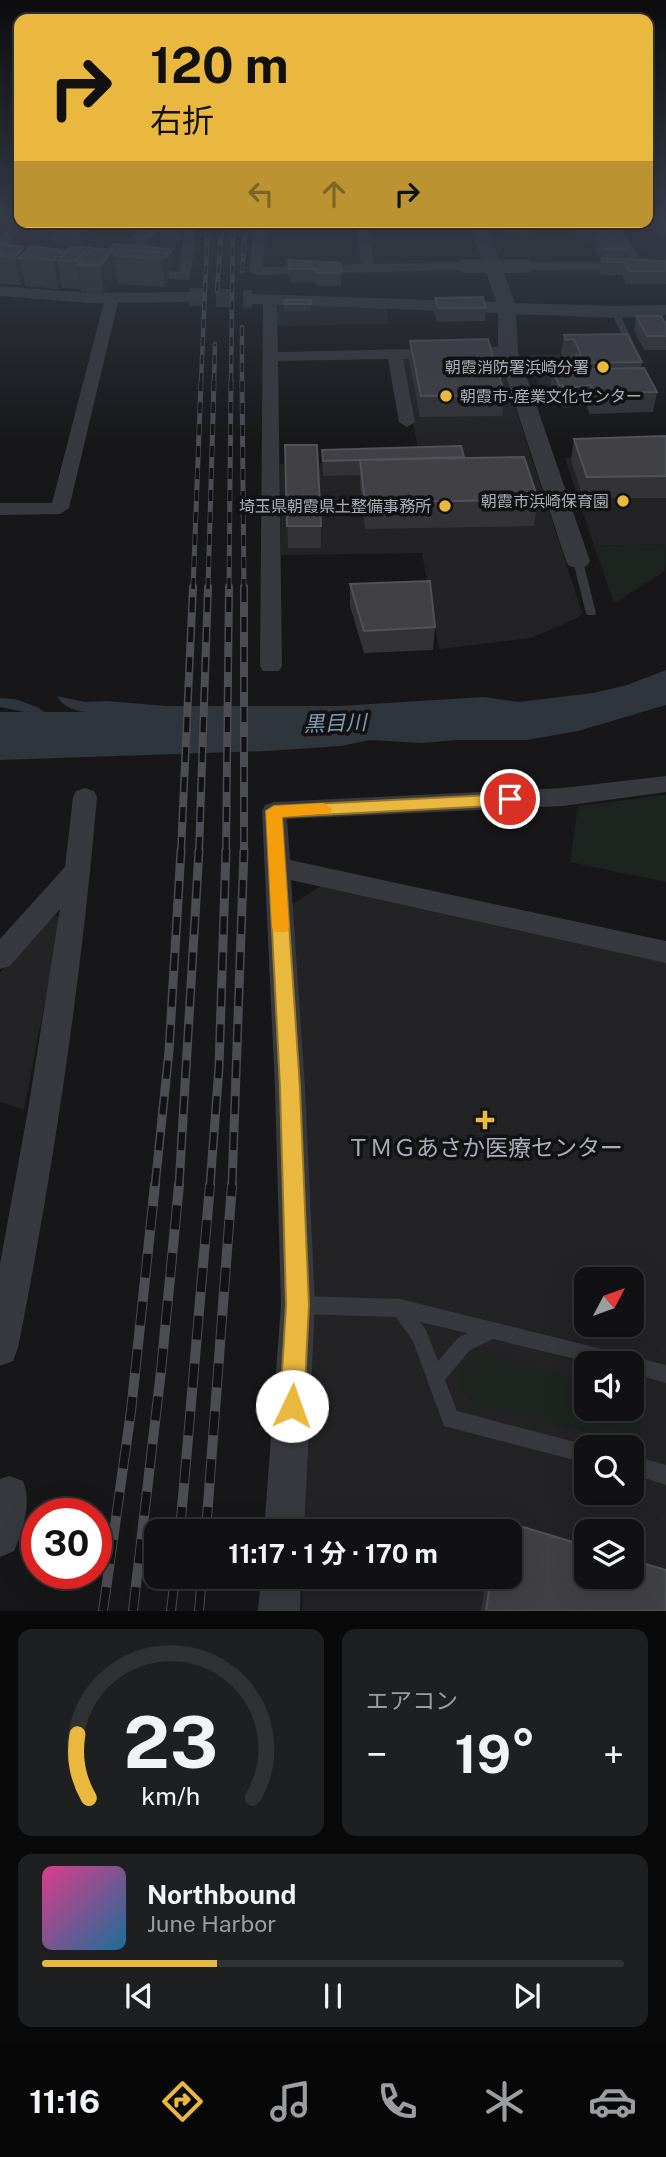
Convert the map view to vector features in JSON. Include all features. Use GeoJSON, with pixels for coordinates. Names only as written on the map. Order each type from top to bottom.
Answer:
{"type":"FeatureCollection","features":[{"type":"Feature","properties":{"kind":"street"},"geometry":{"type":"LineString","coordinates":[[51,294],[112,298],[189,297]]}},
{"type":"Feature","properties":{"kind":"street"},"geometry":{"type":"LineString","coordinates":[[503,294],[508,307],[508,352],[578,561]]}},
{"type":"Feature","properties":{"kind":"street"},"geometry":{"type":"LineString","coordinates":[[0,509],[61,508],[112,298]]}},
{"type":"Feature","properties":{"kind":"street"},"geometry":{"type":"LineString","coordinates":[[271,666],[270,357],[261,299],[615,312],[666,310]]}},
{"type":"Feature","properties":{"kind":"street"},"geometry":{"type":"LineString","coordinates":[[270,357],[508,352]]}},
{"type":"Feature","properties":{"kind":"street"},"geometry":{"type":"LineString","coordinates":[[395,355],[407,422]]}},
{"type":"Feature","properties":{"kind":"street"},"geometry":{"type":"LineString","coordinates":[[285,1519],[298,1305],[290,1088],[274,811],[563,797],[666,784]]}},
{"type":"Feature","properties":{"kind":"street"},"geometry":{"type":"LineString","coordinates":[[0,1348],[24,1237],[47,1102],[85,797]]}},
{"type":"Feature","properties":{"kind":"street"},"geometry":{"type":"LineString","coordinates":[[277,867],[666,952]]}},
{"type":"Feature","properties":{"kind":"street"},"geometry":{"type":"LineString","coordinates":[[0,958],[78,870]]}},
{"type":"Feature","properties":{"kind":"street"},"geometry":{"type":"LineString","coordinates":[[0,1537],[9,1495]]}},
{"type":"Feature","properties":{"kind":"street"},"geometry":{"type":"LineString","coordinates":[[279,1611],[280,1589]]}},
{"type":"Feature","properties":{"kind":"lane"},"geometry":{"type":"LineString","coordinates":[[615,312],[632,349]]}},
{"type":"Feature","properties":{"kind":"lane"},"geometry":{"type":"LineString","coordinates":[[578,561],[591,612]]}},
{"type":"Feature","properties":{"kind":"lane"},"geometry":{"type":"LineString","coordinates":[[298,1305],[400,1308],[575,1351]]}},
{"type":"Feature","properties":{"kind":"lane"},"geometry":{"type":"LineString","coordinates":[[400,1308],[421,1336],[451,1419],[574,1451]]}},
{"type":"Feature","properties":{"kind":"lane"},"geometry":{"type":"LineString","coordinates":[[435,1378],[464,1344],[491,1331]]}},
{"type":"Feature","properties":{"kind":"lane"},"geometry":{"type":"LineString","coordinates":[[644,1368],[666,1374]]}},
{"type":"Feature","properties":{"kind":"lane"},"geometry":{"type":"LineString","coordinates":[[644,1469],[666,1475]]}},
{"type":"Feature","properties":{"kind":"shaded area"},"geometry":{"type":"Polygon","coordinates":[[[278,304],[387,309],[388,324],[278,326],[278,304]]]}},
{"type":"Feature","properties":{"kind":"shaded area"},"geometry":{"type":"Polygon","coordinates":[[[629,353],[643,384],[539,385],[529,355],[629,353]]]}},
{"type":"Feature","properties":{"kind":"shaded area"},"geometry":{"type":"Polygon","coordinates":[[[402,357],[499,357],[582,613],[577,618],[531,638],[439,649],[422,553],[281,555],[280,464],[420,461],[402,357]]]}},
{"type":"Feature","properties":{"kind":"shaded area","name":"朝霞市浜崎保育園"},"geometry":{"type":"Polygon","coordinates":[[[666,456],[666,544],[594,546],[565,458],[666,456]]]}},
{"type":"Feature","properties":{"kind":"shaded area"},"geometry":{"type":"Polygon","coordinates":[[[666,544],[665,571],[614,603],[594,546],[666,544]]]}},
{"type":"Feature","properties":{"kind":"shaded area"},"geometry":{"type":"Polygon","coordinates":[[[666,795],[666,882],[570,862],[578,806],[666,795]]]}},
{"type":"Feature","properties":{"kind":"shaded area","name":"ＴＭＧあさか医療センター"},"geometry":{"type":"Polygon","coordinates":[[[322,885],[666,960],[666,1611],[302,1611],[303,1589],[522,1589],[522,1519],[304,1519],[313,1281],[291,905],[322,885]]]}},
{"type":"Feature","properties":{"kind":"shaded area"},"geometry":{"type":"Polygon","coordinates":[[[51,913],[61,918],[24,1110],[0,1102],[0,972],[51,913]]]}},
{"type":"Feature","properties":{"kind":"shaded area"},"geometry":{"type":"Polygon","coordinates":[[[485,1353],[574,1377],[574,1421],[641,1421],[640,1435],[599,1435],[472,1403],[461,1387],[459,1372],[462,1365],[474,1355],[485,1353]]]}},
{"type":"Feature","properties":{"kind":"water"},"geometry":{"type":"Polygon","coordinates":[[[666,670],[666,705],[578,731],[527,740],[423,743],[370,740],[341,746],[267,751],[0,760],[0,733],[34,733],[48,729],[19,722],[17,720],[25,712],[0,707],[0,698],[15,699],[37,707],[52,718],[69,721],[86,719],[107,724],[123,718],[117,714],[75,710],[57,696],[85,702],[167,706],[339,706],[484,697],[518,702],[593,693],[627,685],[666,670]]]}},
{"type":"Feature","properties":{"kind":"building"},"geometry":{"type":"Polygon","coordinates":[[[483,297],[486,308],[438,308],[435,298],[483,297]]]}},
{"type":"Feature","properties":{"kind":"building"},"geometry":{"type":"Polygon","coordinates":[[[285,300],[311,300],[311,304],[284,304],[285,300]]]}},
{"type":"Feature","properties":{"kind":"building"},"geometry":{"type":"Polygon","coordinates":[[[636,316],[661,316],[666,324],[666,336],[647,336],[636,316]]]}},
{"type":"Feature","properties":{"kind":"building"},"geometry":{"type":"Polygon","coordinates":[[[627,334],[642,362],[579,363],[576,355],[581,355],[574,339],[566,340],[564,335],[627,334]]]}},
{"type":"Feature","properties":{"kind":"building"},"geometry":{"type":"Polygon","coordinates":[[[488,339],[505,395],[421,396],[410,341],[488,339]]]}},
{"type":"Feature","properties":{"kind":"building"},"geometry":{"type":"Polygon","coordinates":[[[644,368],[657,392],[594,393],[590,385],[569,388],[559,385],[552,370],[644,368]]]}},
{"type":"Feature","properties":{"kind":"building"},"geometry":{"type":"Polygon","coordinates":[[[666,436],[666,476],[587,477],[574,439],[666,436]]]}},
{"type":"Feature","properties":{"kind":"building"},"geometry":{"type":"Polygon","coordinates":[[[285,445],[317,445],[321,526],[287,526],[285,445]]]}},
{"type":"Feature","properties":{"kind":"building"},"geometry":{"type":"Polygon","coordinates":[[[461,446],[464,457],[323,461],[322,450],[461,446]]]}},
{"type":"Feature","properties":{"kind":"building"},"geometry":{"type":"Polygon","coordinates":[[[524,457],[538,499],[365,503],[360,460],[524,457]]]}},
{"type":"Feature","properties":{"kind":"building"},"geometry":{"type":"Polygon","coordinates":[[[430,581],[435,627],[364,631],[350,584],[430,581]]]}},
{"type":"Feature","properties":{"kind":"building"},"geometry":{"type":"Polygon","coordinates":[[[522,1527],[574,1542],[574,1589],[644,1589],[644,1564],[666,1570],[666,1611],[486,1611],[489,1589],[522,1589],[522,1527]]]}},
{"type":"Feature","properties":{"kind":"waterway","name":"黒目川"},"geometry":{"type":"LineString","coordinates":[[0,729],[121,729]]}},
{"type":"Feature","properties":{"kind":"tunnel"},"geometry":{"type":"LineString","coordinates":[[189,297],[252,299]]}},
{"type":"Feature","properties":{"kind":"railway"},"geometry":{"type":"LineString","coordinates":[[201,382],[205,294]]}},
{"type":"Feature","properties":{"kind":"railway"},"geometry":{"type":"LineString","coordinates":[[231,382],[232,294]]}},
{"type":"Feature","properties":{"kind":"railway"},"geometry":{"type":"LineString","coordinates":[[242,327],[242,381]]}},
{"type":"Feature","properties":{"kind":"railway"},"geometry":{"type":"LineString","coordinates":[[214,382],[215,344]]}},
{"type":"Feature","properties":{"kind":"railway"},"geometry":{"type":"LineString","coordinates":[[193,589],[201,381]]}},
{"type":"Feature","properties":{"kind":"railway"},"geometry":{"type":"LineString","coordinates":[[208,589],[214,381]]}},
{"type":"Feature","properties":{"kind":"railway"},"geometry":{"type":"LineString","coordinates":[[229,589],[231,381]]}},
{"type":"Feature","properties":{"kind":"railway"},"geometry":{"type":"LineString","coordinates":[[242,381],[244,589]]}},
{"type":"Feature","properties":{"kind":"railway"},"geometry":{"type":"LineString","coordinates":[[181,852],[193,587]]}},
{"type":"Feature","properties":{"kind":"railway"},"geometry":{"type":"LineString","coordinates":[[199,852],[208,587]]}},
{"type":"Feature","properties":{"kind":"railway"},"geometry":{"type":"LineString","coordinates":[[226,852],[229,587]]}},
{"type":"Feature","properties":{"kind":"railway"},"geometry":{"type":"LineString","coordinates":[[244,589],[244,850]]}},
{"type":"Feature","properties":{"kind":"railway"},"geometry":{"type":"LineString","coordinates":[[155,1186],[169,1051],[181,850]]}},
{"type":"Feature","properties":{"kind":"railway"},"geometry":{"type":"LineString","coordinates":[[179,1186],[199,850]]}},
{"type":"Feature","properties":{"kind":"railway"},"geometry":{"type":"LineString","coordinates":[[210,1186],[219,1067],[226,850]]}},
{"type":"Feature","properties":{"kind":"railway"},"geometry":{"type":"LineString","coordinates":[[232,1186],[244,850]]}},
{"type":"Feature","properties":{"kind":"railway"},"geometry":{"type":"LineString","coordinates":[[103,1611],[131,1411],[155,1185]]}},
{"type":"Feature","properties":{"kind":"railway"},"geometry":{"type":"LineString","coordinates":[[133,1611],[179,1185]]}},
{"type":"Feature","properties":{"kind":"railway"},"geometry":{"type":"LineString","coordinates":[[181,1519],[210,1185]]}},
{"type":"Feature","properties":{"kind":"railway"},"geometry":{"type":"LineString","coordinates":[[207,1519],[232,1185]]}},
{"type":"Feature","properties":{"kind":"railway"},"geometry":{"type":"LineString","coordinates":[[171,1611],[174,1589]]}},
{"type":"Feature","properties":{"kind":"railway"},"geometry":{"type":"LineString","coordinates":[[199,1611],[201,1589]]}},
{"type":"Feature","properties":{"kind":"slow traffic"},"geometry":{"type":"LineString","coordinates":[[281,927],[274,811],[324,809]]}},
{"type":"Feature","properties":{"kind":"place","name":"朝霞消防署浜崎分署"},"geometry":{"type":"Point","coordinates":[603,367]}},
{"type":"Feature","properties":{"kind":"place","name":"朝霞市-産業文化センター"},"geometry":{"type":"Point","coordinates":[446,396]}},
{"type":"Feature","properties":{"kind":"place","name":"朝霞市浜崎保育園"},"geometry":{"type":"Point","coordinates":[623,501]}},
{"type":"Feature","properties":{"kind":"place","name":"埼玉県朝霞県土整備事務所"},"geometry":{"type":"Point","coordinates":[445,506]}},
{"type":"Feature","properties":{"kind":"place","name":"ＴＭＧあさか医療センター"},"geometry":{"type":"Point","coordinates":[485,1120]}},
{"type":"Feature","properties":{"kind":"route"},"geometry":{"type":"LineString","coordinates":[[292,1406],[298,1305],[290,1088],[274,811],[510,799]]}}]}
